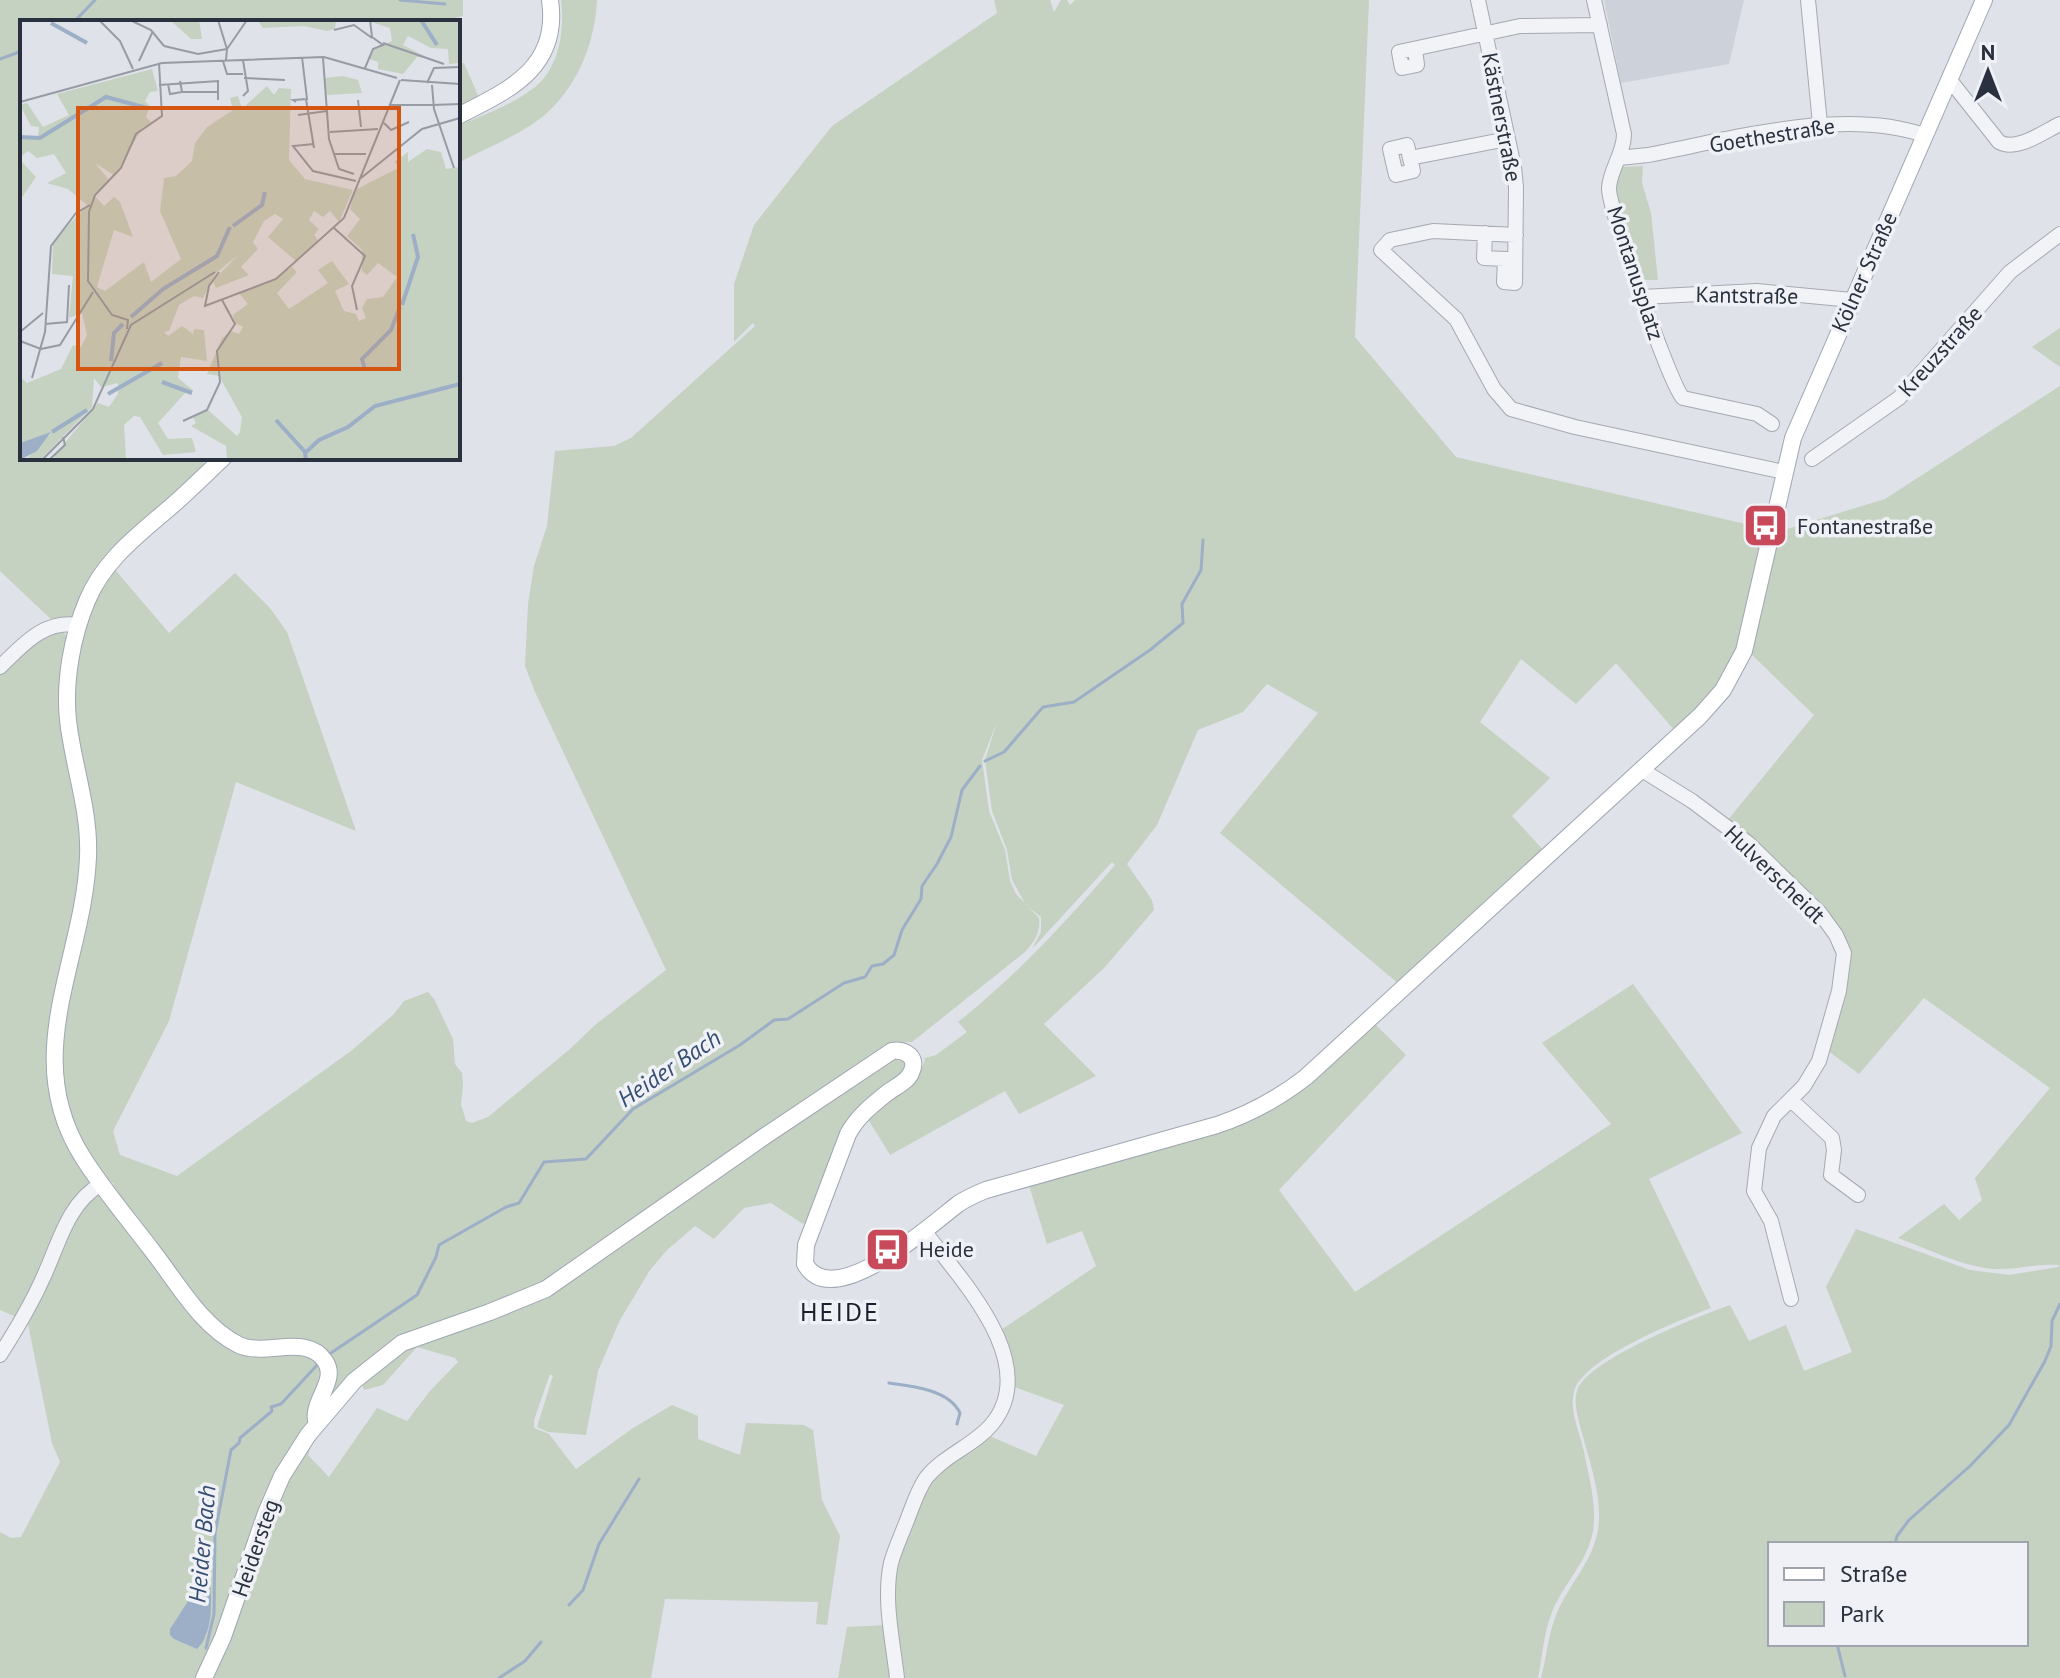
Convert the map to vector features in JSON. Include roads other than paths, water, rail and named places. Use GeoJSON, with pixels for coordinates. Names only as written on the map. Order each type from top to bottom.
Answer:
{"type":"FeatureCollection","features":[{"type":"Feature","properties":{"kind":"main road"},"geometry":{"type":"LineString","coordinates":[[460,115],[506,92],[532,69],[549,39],[552,24],[550,0]]}},
{"type":"Feature","properties":{"kind":"main road","name":"Kölner Straße"},"geometry":{"type":"LineString","coordinates":[[925,1232],[962,1202],[986,1190],[1217,1125],[1285,1093],[1325,1060],[1709,707],[1729,681],[1747,641],[1784,472],[1797,427],[1984,0]]}},
{"type":"Feature","properties":{"kind":"main road"},"geometry":{"type":"LineString","coordinates":[[221,460],[108,563],[91,591],[79,625],[70,668],[68,719],[82,786],[88,856],[84,899],[58,1005],[55,1057],[57,1092],[68,1130],[82,1157],[195,1307],[218,1330],[246,1348],[302,1348],[323,1359],[328,1376],[314,1412],[317,1424]]}},
{"type":"Feature","properties":{"kind":"main road","name":"Heidersteg"},"geometry":{"type":"LineString","coordinates":[[204,1678],[223,1637],[273,1494],[295,1454],[354,1381],[402,1343],[546,1289],[884,1055],[896,1050],[908,1053],[913,1063],[911,1073],[858,1118],[842,1147],[806,1245],[804,1260],[810,1272],[826,1278],[853,1273],[885,1260],[925,1232]]}},
{"type":"Feature","properties":{"kind":"street","name":"Kästnerstraße"},"geometry":{"type":"LineString","coordinates":[[1478,0],[1516,187],[1516,235],[1510,259],[1484,258],[1485,233]]}},
{"type":"Feature","properties":{"kind":"street","name":"Montanusplatz"},"geometry":{"type":"LineString","coordinates":[[1594,0],[1623,127],[1624,141],[1609,190],[1642,297],[1675,387],[1683,398],[1757,414],[1772,424]]}},
{"type":"Feature","properties":{"kind":"street"},"geometry":{"type":"LineString","coordinates":[[1808,0],[1820,124]]}},
{"type":"Feature","properties":{"kind":"street"},"geometry":{"type":"LineString","coordinates":[[1415,49],[1520,26],[1600,25]]}},
{"type":"Feature","properties":{"kind":"street"},"geometry":{"type":"LineString","coordinates":[[1949,79],[2004,145],[2016,145],[2060,124]]}},
{"type":"Feature","properties":{"kind":"street","name":"Goethestraße"},"geometry":{"type":"LineString","coordinates":[[1619,158],[1820,124],[1899,126],[1924,135]]}},
{"type":"Feature","properties":{"kind":"street"},"geometry":{"type":"LineString","coordinates":[[1410,158],[1507,139]]}},
{"type":"Feature","properties":{"kind":"street"},"geometry":{"type":"LineString","coordinates":[[1516,235],[1433,231],[1390,240],[1381,250],[1456,319],[1494,389],[1511,409],[1784,472]]}},
{"type":"Feature","properties":{"kind":"street","name":"Kreuzstraße"},"geometry":{"type":"LineString","coordinates":[[1812,459],[1899,398],[2010,272],[2060,234]]}},
{"type":"Feature","properties":{"kind":"street","name":"Kantstraße"},"geometry":{"type":"LineString","coordinates":[[1642,297],[1757,291],[1852,300]]}},
{"type":"Feature","properties":{"kind":"street"},"geometry":{"type":"LineString","coordinates":[[0,667],[45,628],[63,624],[79,625]]}},
{"type":"Feature","properties":{"kind":"street","name":"Hulverscheidt"},"geometry":{"type":"LineString","coordinates":[[1642,770],[1702,808],[1748,843],[1820,913],[1836,935],[1844,953],[1826,1038],[1813,1073],[1774,1116],[1761,1140],[1754,1187],[1771,1221],[1791,1299]]}},
{"type":"Feature","properties":{"kind":"street"},"geometry":{"type":"LineString","coordinates":[[1791,1100],[1830,1134],[1834,1143],[1831,1175],[1858,1195]]}},
{"type":"Feature","properties":{"kind":"street"},"geometry":{"type":"LineString","coordinates":[[0,1355],[23,1319],[71,1213],[87,1192],[101,1184]]}},
{"type":"Feature","properties":{"kind":"street"},"geometry":{"type":"LineString","coordinates":[[897,1678],[889,1601],[892,1561],[927,1477],[989,1428],[1000,1411],[1007,1390],[1006,1367],[997,1333],[925,1232]]}},
{"type":"Feature","properties":{"kind":"water"},"geometry":{"type":"Polygon","coordinates":[[[208,1570],[211,1600],[209,1622],[203,1642],[197,1649],[174,1639],[170,1629],[208,1570]]]}},
{"type":"Feature","properties":{"kind":"waterway"},"geometry":{"type":"LineString","coordinates":[[76,20],[95,0]]}},
{"type":"Feature","properties":{"kind":"waterway"},"geometry":{"type":"LineString","coordinates":[[400,0],[445,4]]}},
{"type":"Feature","properties":{"kind":"waterway"},"geometry":{"type":"LineString","coordinates":[[0,59],[20,52]]}},
{"type":"Feature","properties":{"kind":"waterway","name":"Heider Bach"},"geometry":{"type":"LineString","coordinates":[[985,761],[1004,752],[1043,707],[1074,702],[1150,650],[1183,623],[1182,604],[1201,570],[1203,540]]}},
{"type":"Feature","properties":{"kind":"waterway","name":"Heider Bach"},"geometry":{"type":"LineString","coordinates":[[328,1355],[417,1295],[439,1245],[506,1207],[519,1203],[544,1162],[586,1159],[633,1109],[740,1045],[774,1020],[788,1019],[844,983],[865,977],[872,966],[883,964],[894,955],[902,930],[921,899],[922,886],[951,837],[962,790],[980,766]]}},
{"type":"Feature","properties":{"kind":"waterway"},"geometry":{"type":"LineString","coordinates":[[1896,1542],[1909,1520],[1970,1466],[2009,1425],[2045,1361],[2051,1346],[2052,1321],[2060,1304]]}},
{"type":"Feature","properties":{"kind":"waterway","name":"Heider Bach"},"geometry":{"type":"LineString","coordinates":[[206,1648],[214,1614],[215,1533],[231,1450],[240,1438],[272,1411],[271,1407],[281,1404],[319,1363]]}},
{"type":"Feature","properties":{"kind":"waterway"},"geometry":{"type":"LineString","coordinates":[[889,1383],[929,1390],[948,1399],[960,1413],[957,1424]]}},
{"type":"Feature","properties":{"kind":"waterway"},"geometry":{"type":"LineString","coordinates":[[569,1605],[583,1590],[599,1544],[639,1479]]}},
{"type":"Feature","properties":{"kind":"waterway"},"geometry":{"type":"LineString","coordinates":[[499,1678],[525,1661],[541,1642]]}},
{"type":"Feature","properties":{"kind":"waterway"},"geometry":{"type":"LineString","coordinates":[[1838,1646],[1845,1676]]}},
{"type":"Feature","properties":{"kind":"place","name":"Fontanestraße"},"geometry":{"type":"Point","coordinates":[1766,526]}},
{"type":"Feature","properties":{"kind":"place","name":"Heide"},"geometry":{"type":"Point","coordinates":[888,1249]}},
{"type":"Feature","properties":{"kind":"district","name":"HEIDE"},"geometry":{"type":"Point","coordinates":[840,1311]}}]}
